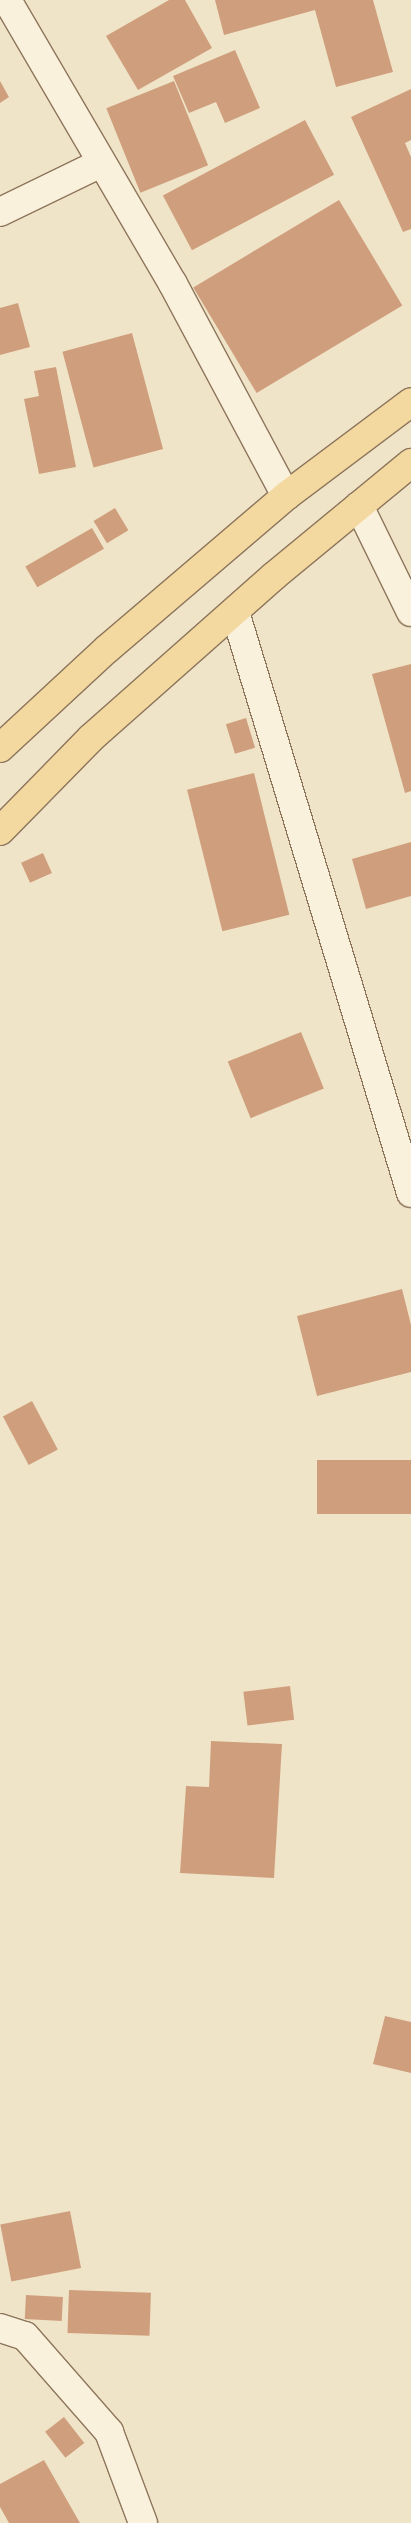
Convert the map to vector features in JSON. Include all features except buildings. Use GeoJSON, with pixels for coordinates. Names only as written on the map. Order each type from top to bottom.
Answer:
{"type":"FeatureCollection","features":[{"type":"Feature","properties":{"kind":"main road"},"geometry":{"type":"LineString","coordinates":[[0,748],[107,649],[286,496],[411,402]]}},
{"type":"Feature","properties":{"kind":"main road"},"geometry":{"type":"LineString","coordinates":[[0,830],[91,738],[235,612],[411,463]]}},
{"type":"Feature","properties":{"kind":"street"},"geometry":{"type":"LineString","coordinates":[[7,0],[173,284],[286,496]]}},
{"type":"Feature","properties":{"kind":"street"},"geometry":{"type":"LineString","coordinates":[[0,212],[101,163]]}},
{"type":"Feature","properties":{"kind":"street"},"geometry":{"type":"LineString","coordinates":[[359,506],[411,612]]}},
{"type":"Feature","properties":{"kind":"street"},"geometry":{"type":"LineString","coordinates":[[235,612],[411,1193]]}},
{"type":"Feature","properties":{"kind":"street"},"geometry":{"type":"LineString","coordinates":[[0,2328],[25,2336],[109,2432],[143,2523]]}}]}
